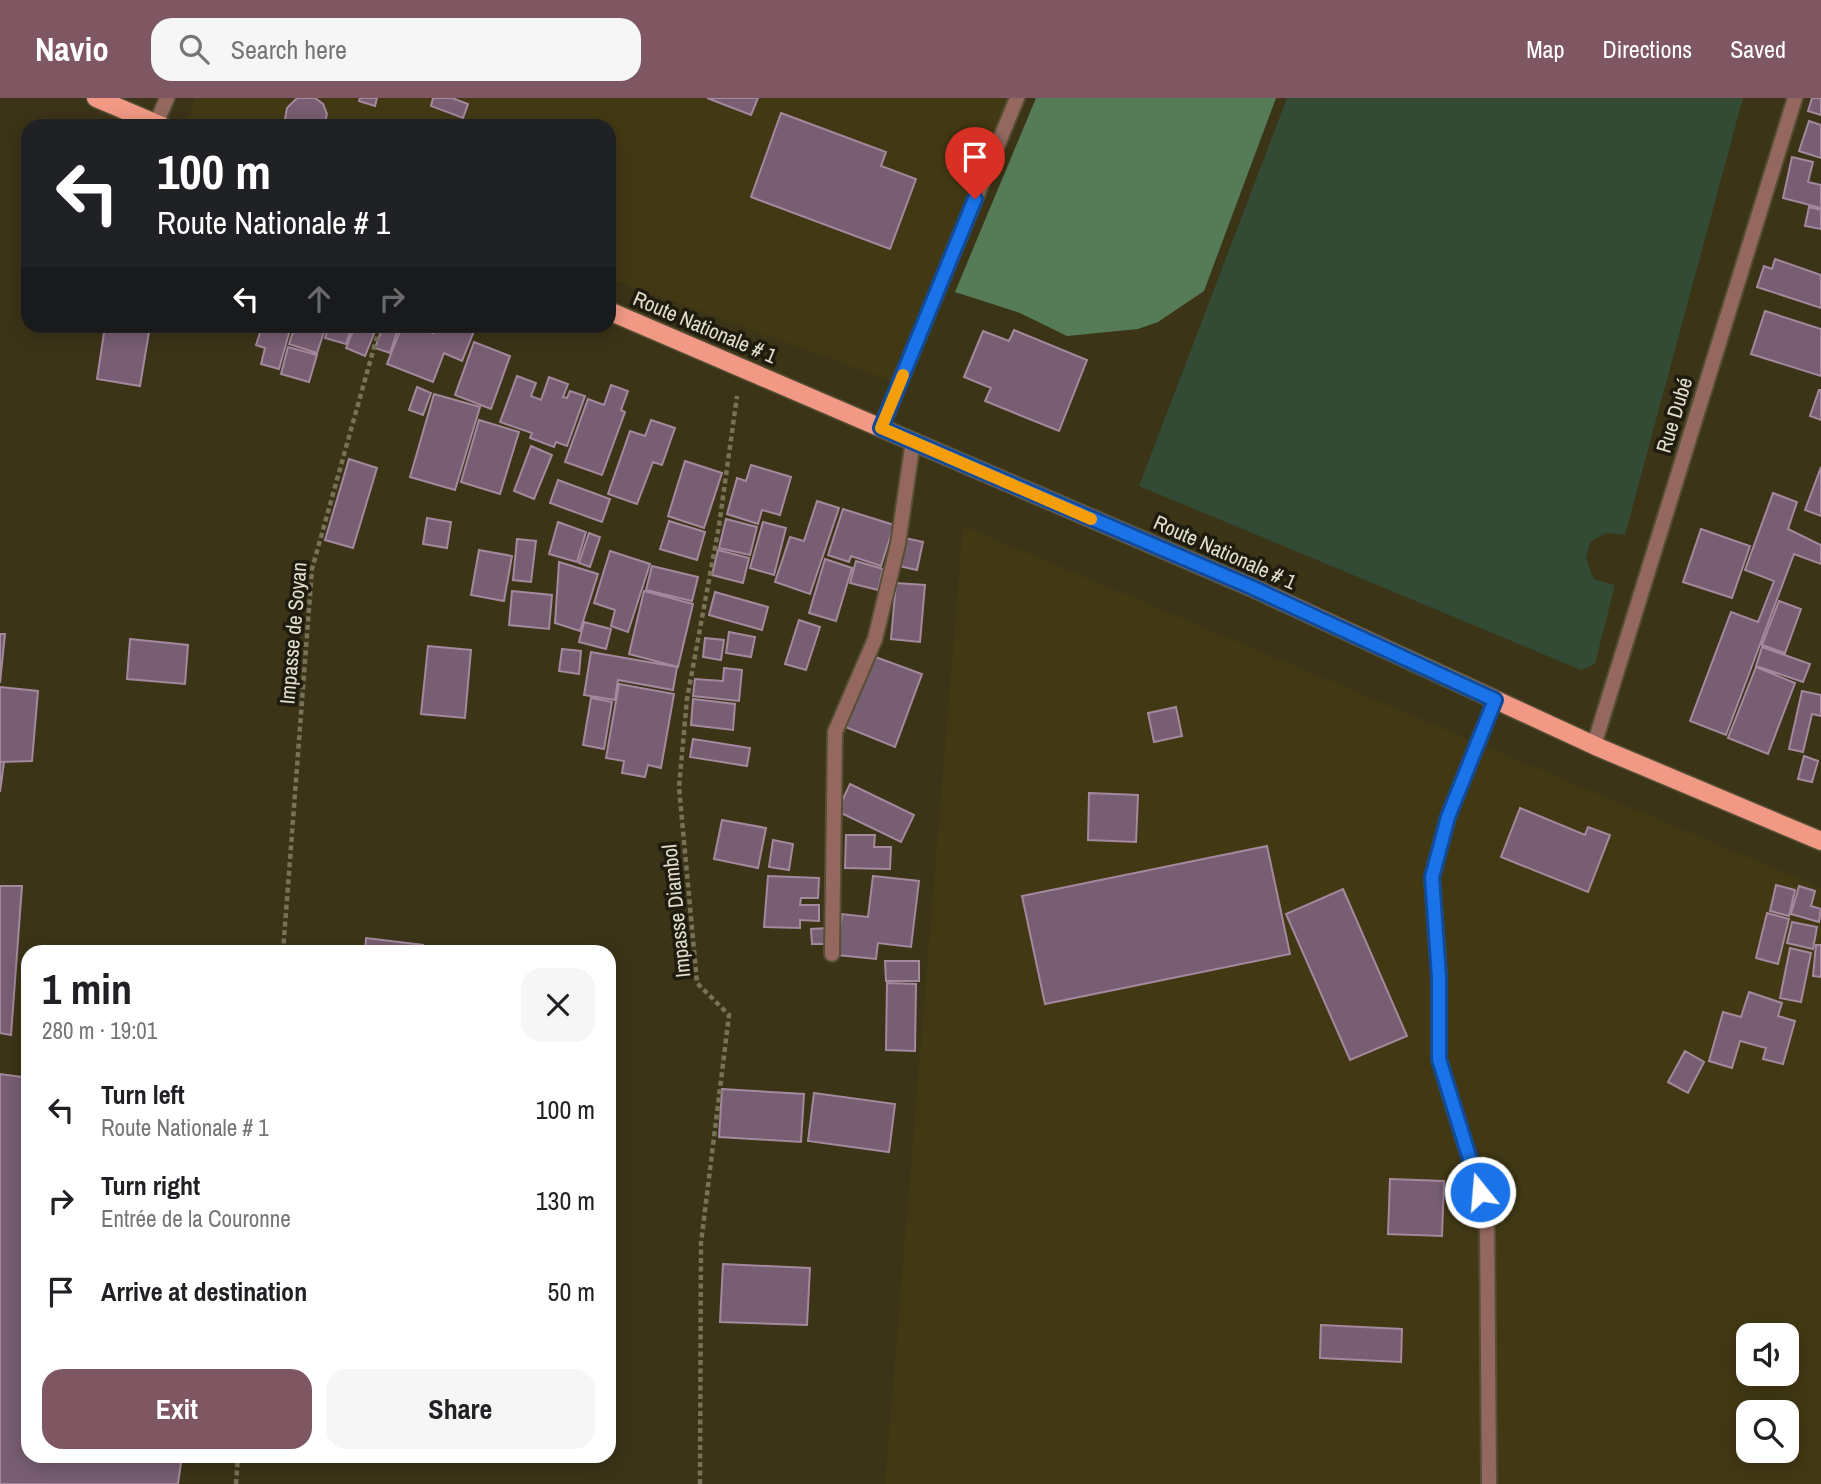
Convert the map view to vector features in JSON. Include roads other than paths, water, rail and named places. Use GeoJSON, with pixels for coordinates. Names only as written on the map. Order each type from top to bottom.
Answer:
{"type":"FeatureCollection","features":[{"type":"Feature","properties":{"kind":"main road"},"geometry":{"type":"LineString","coordinates":[[96,98],[145,119]]}},
{"type":"Feature","properties":{"kind":"main road","name":"Route Nationale # 1"},"geometry":{"type":"LineString","coordinates":[[616,314],[1251,587],[1594,745],[1821,841]]}},
{"type":"Feature","properties":{"kind":"street"},"geometry":{"type":"LineString","coordinates":[[161,119],[167,98]]}},
{"type":"Feature","properties":{"kind":"street"},"geometry":{"type":"LineString","coordinates":[[881,428],[1017,98]]}},
{"type":"Feature","properties":{"kind":"street","name":"Rue Dubé"},"geometry":{"type":"LineString","coordinates":[[1594,745],[1795,98]]}},
{"type":"Feature","properties":{"kind":"street"},"geometry":{"type":"LineString","coordinates":[[832,954],[835,732],[875,639],[898,544],[913,442]]}},
{"type":"Feature","properties":{"kind":"street"},"geometry":{"type":"LineString","coordinates":[[1489,1484],[1487,1216],[1439,1059],[1439,977],[1432,877],[1448,817],[1495,700]]}}]}
